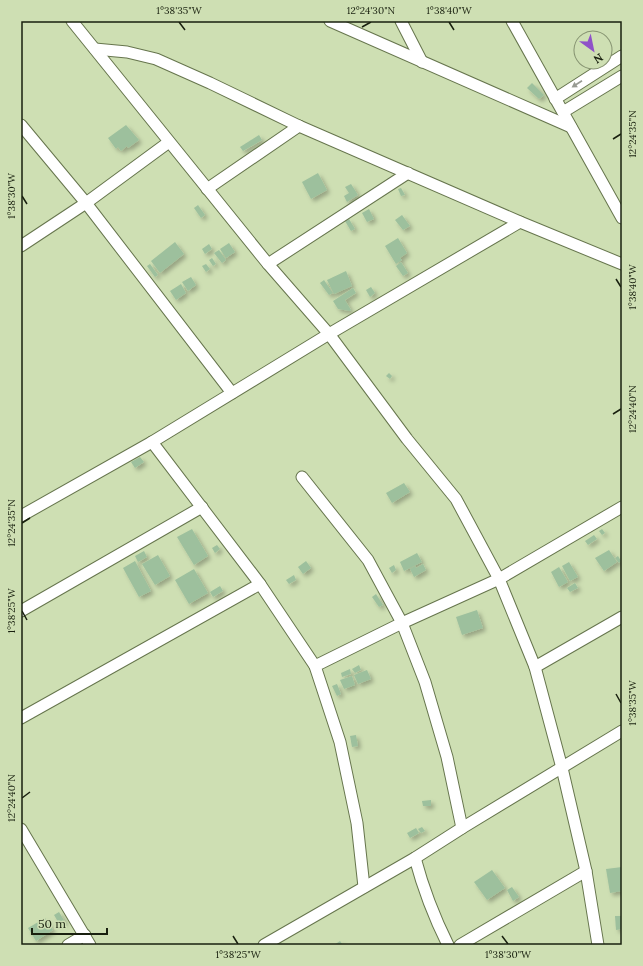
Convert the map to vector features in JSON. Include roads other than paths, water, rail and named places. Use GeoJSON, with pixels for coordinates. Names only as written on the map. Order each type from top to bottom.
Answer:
{"type":"FeatureCollection","features":[{"type":"Feature","properties":{"kind":"street"},"geometry":{"type":"LineString","coordinates":[[72,21],[268,264],[329,334],[407,439],[456,499],[499,579],[535,667],[562,768],[586,871],[598,945]]}},
{"type":"Feature","properties":{"kind":"street"},"geometry":{"type":"LineString","coordinates":[[330,21],[571,127]]}},
{"type":"Feature","properties":{"kind":"street"},"geometry":{"type":"LineString","coordinates":[[401,21],[422,62]]}},
{"type":"Feature","properties":{"kind":"street"},"geometry":{"type":"LineString","coordinates":[[512,21],[622,218]]}},
{"type":"Feature","properties":{"kind":"street"},"geometry":{"type":"LineString","coordinates":[[95,49],[127,52],[156,60],[299,126],[520,222],[622,264]]}},
{"type":"Feature","properties":{"kind":"street"},"geometry":{"type":"LineString","coordinates":[[555,99],[622,56]]}},
{"type":"Feature","properties":{"kind":"street"},"geometry":{"type":"LineString","coordinates":[[563,112],[622,76]]}},
{"type":"Feature","properties":{"kind":"street"},"geometry":{"type":"LineString","coordinates":[[21,125],[86,203],[232,393]]}},
{"type":"Feature","properties":{"kind":"street"},"geometry":{"type":"LineString","coordinates":[[207,189],[299,126]]}},
{"type":"Feature","properties":{"kind":"street"},"geometry":{"type":"LineString","coordinates":[[21,246],[86,203],[169,142]]}},
{"type":"Feature","properties":{"kind":"street"},"geometry":{"type":"LineString","coordinates":[[268,264],[408,173]]}},
{"type":"Feature","properties":{"kind":"street"},"geometry":{"type":"LineString","coordinates":[[21,516],[152,442],[329,334],[520,222]]}},
{"type":"Feature","properties":{"kind":"street"},"geometry":{"type":"LineString","coordinates":[[152,442],[260,584],[315,666],[340,742],[356,823],[364,887]]}},
{"type":"Feature","properties":{"kind":"street"},"geometry":{"type":"LineString","coordinates":[[302,477],[368,560],[402,623],[425,682],[442,742],[462,828]]}},
{"type":"Feature","properties":{"kind":"street"},"geometry":{"type":"LineString","coordinates":[[21,611],[202,507]]}},
{"type":"Feature","properties":{"kind":"street"},"geometry":{"type":"LineString","coordinates":[[315,666],[402,623],[499,579],[622,507]]}},
{"type":"Feature","properties":{"kind":"street"},"geometry":{"type":"LineString","coordinates":[[21,718],[260,584]]}},
{"type":"Feature","properties":{"kind":"street"},"geometry":{"type":"LineString","coordinates":[[535,667],[622,617]]}},
{"type":"Feature","properties":{"kind":"street"},"geometry":{"type":"LineString","coordinates":[[264,945],[415,858],[622,731]]}},
{"type":"Feature","properties":{"kind":"street"},"geometry":{"type":"LineString","coordinates":[[21,829],[87,940],[68,945]]}},
{"type":"Feature","properties":{"kind":"street"},"geometry":{"type":"LineString","coordinates":[[415,858],[421,880],[437,922],[448,945]]}},
{"type":"Feature","properties":{"kind":"street"},"geometry":{"type":"LineString","coordinates":[[460,945],[586,871]]}}]}
